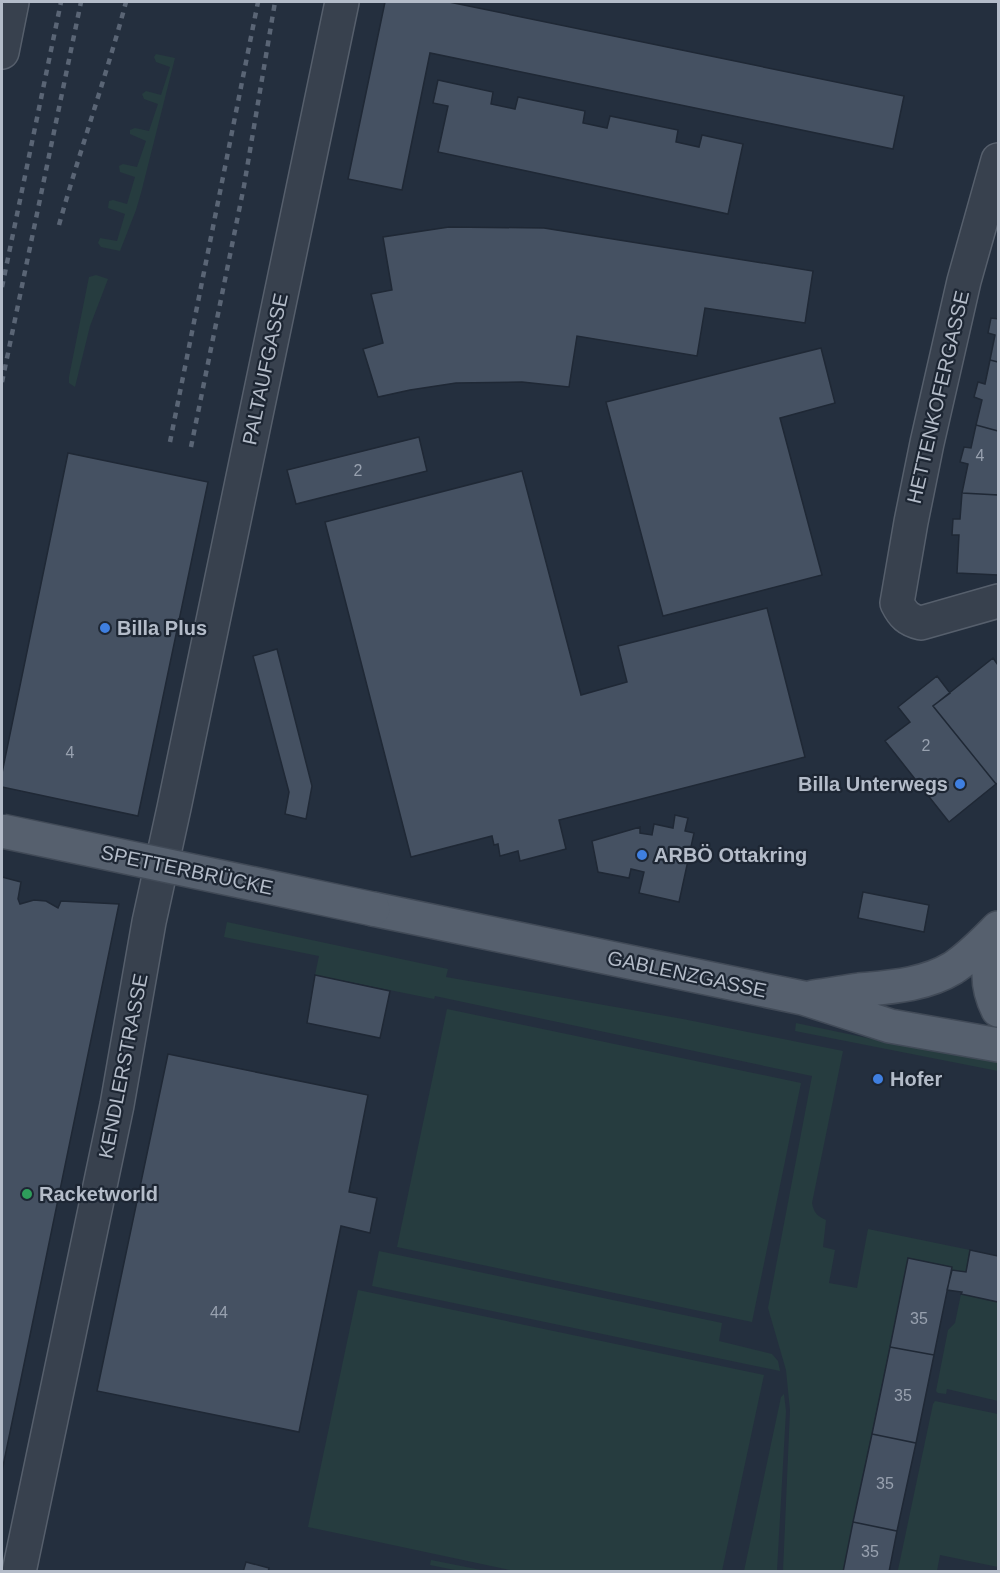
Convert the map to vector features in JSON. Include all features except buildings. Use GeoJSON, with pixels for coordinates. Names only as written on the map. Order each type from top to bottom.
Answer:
{"type":"FeatureCollection","features":[{"type":"Feature","properties":{"kind":"main road","name":"SPETTERBRÜCKE"},"geometry":{"type":"LineString","coordinates":[[2,831],[374,909]]}},
{"type":"Feature","properties":{"kind":"main road","name":"GABLENZGASSE"},"geometry":{"type":"LineString","coordinates":[[374,909],[803,998],[890,1026],[999,1045]]}},
{"type":"Feature","properties":{"kind":"main road"},"geometry":{"type":"LineString","coordinates":[[803,998],[896,987],[925,980],[953,968],[973,953],[999,928]]}},
{"type":"Feature","properties":{"kind":"main road"},"geometry":{"type":"LineString","coordinates":[[999,937],[988,967],[989,985],[999,1010]]}},
{"type":"Feature","properties":{"kind":"street"},"geometry":{"type":"LineString","coordinates":[[2,52],[12,2]]}},
{"type":"Feature","properties":{"kind":"street","name":"PALTAUFGASSE"},"geometry":{"type":"LineString","coordinates":[[189,737],[342,2]]}},
{"type":"Feature","properties":{"kind":"street","name":"HETTENKOFERGASSE"},"geometry":{"type":"LineString","coordinates":[[999,160],[964,280],[910,522],[897,603],[901,612],[909,620],[921,623],[999,601]]}},
{"type":"Feature","properties":{"kind":"street","name":"KENDLERSTRASSE"},"geometry":{"type":"LineString","coordinates":[[19,1572],[117,1105],[149,922],[189,737]]}},
{"type":"Feature","properties":{"kind":"green space"},"geometry":{"type":"Polygon","coordinates":[[[156,54],[175,58],[141,193],[120,251],[101,247],[98,243],[100,238],[117,241],[125,214],[108,208],[109,201],[127,204],[135,177],[120,172],[119,166],[123,164],[137,167],[146,141],[130,134],[130,130],[135,128],[149,131],[158,104],[144,99],[142,94],[146,91],[161,95],[170,67],[156,62],[154,57],[156,54]]]}},
{"type":"Feature","properties":{"kind":"green space"},"geometry":{"type":"Polygon","coordinates":[[[96,275],[108,279],[90,326],[75,387],[69,383],[69,377],[89,277],[96,275]]]}},
{"type":"Feature","properties":{"kind":"green space"},"geometry":{"type":"Polygon","coordinates":[[[227,922],[448,969],[446,977],[683,1019],[843,1051],[812,1203],[816,1214],[826,1220],[823,1247],[835,1250],[829,1283],[857,1288],[868,1229],[970,1250],[966,1272],[952,1270],[952,1267],[908,1259],[843,1571],[783,1571],[790,1410],[786,1370],[768,1308],[812,1076],[435,996],[434,999],[315,975],[319,956],[224,937],[227,922]]]}},
{"type":"Feature","properties":{"kind":"green space"},"geometry":{"type":"Polygon","coordinates":[[[447,1009],[801,1083],[752,1322],[397,1247],[447,1009]]]}},
{"type":"Feature","properties":{"kind":"green space"},"geometry":{"type":"Polygon","coordinates":[[[796,1023],[872,1039],[998,1058],[998,1071],[795,1031],[796,1023]]]}},
{"type":"Feature","properties":{"kind":"green space"},"geometry":{"type":"Polygon","coordinates":[[[379,1251],[722,1323],[719,1341],[772,1354],[778,1361],[780,1371],[372,1286],[379,1251]]]}},
{"type":"Feature","properties":{"kind":"green space"},"geometry":{"type":"Polygon","coordinates":[[[358,1290],[764,1375],[722,1571],[515,1571],[308,1527],[358,1290]]]}},
{"type":"Feature","properties":{"kind":"green space"},"geometry":{"type":"Polygon","coordinates":[[[961,1294],[998,1302],[998,1401],[947,1389],[946,1394],[936,1391],[948,1330],[955,1323],[961,1294]]]}},
{"type":"Feature","properties":{"kind":"green space"},"geometry":{"type":"Polygon","coordinates":[[[784,1394],[786,1411],[777,1571],[744,1571],[781,1397],[784,1394]]]}},
{"type":"Feature","properties":{"kind":"green space"},"geometry":{"type":"Polygon","coordinates":[[[935,1401],[998,1414],[998,1567],[940,1555],[937,1571],[898,1570],[935,1401]]]}},
{"type":"Feature","properties":{"kind":"green space"},"geometry":{"type":"Polygon","coordinates":[[[431,1560],[486,1571],[460,1571],[430,1565],[431,1560]]]}},
{"type":"Feature","properties":{"kind":"railway"},"geometry":{"type":"LineString","coordinates":[[2,287],[61,2]]}},
{"type":"Feature","properties":{"kind":"railway"},"geometry":{"type":"LineString","coordinates":[[2,382],[81,2]]}},
{"type":"Feature","properties":{"kind":"railway"},"geometry":{"type":"LineString","coordinates":[[59,225],[126,2]]}},
{"type":"Feature","properties":{"kind":"railway"},"geometry":{"type":"LineString","coordinates":[[170,442],[258,2]]}},
{"type":"Feature","properties":{"kind":"railway"},"geometry":{"type":"LineString","coordinates":[[191,447],[244,186],[275,2]]}},
{"type":"Feature","properties":{"kind":"place","name":"Billa Plus"},"geometry":{"type":"Point","coordinates":[105,628]}},
{"type":"Feature","properties":{"kind":"place","name":"Billa Unterwegs"},"geometry":{"type":"Point","coordinates":[960,784]}},
{"type":"Feature","properties":{"kind":"place","name":"ARBÖ Ottakring"},"geometry":{"type":"Point","coordinates":[642,855]}},
{"type":"Feature","properties":{"kind":"place","name":"Hofer"},"geometry":{"type":"Point","coordinates":[878,1079]}},
{"type":"Feature","properties":{"kind":"place","name":"Racketworld"},"geometry":{"type":"Point","coordinates":[27,1194]}}]}
